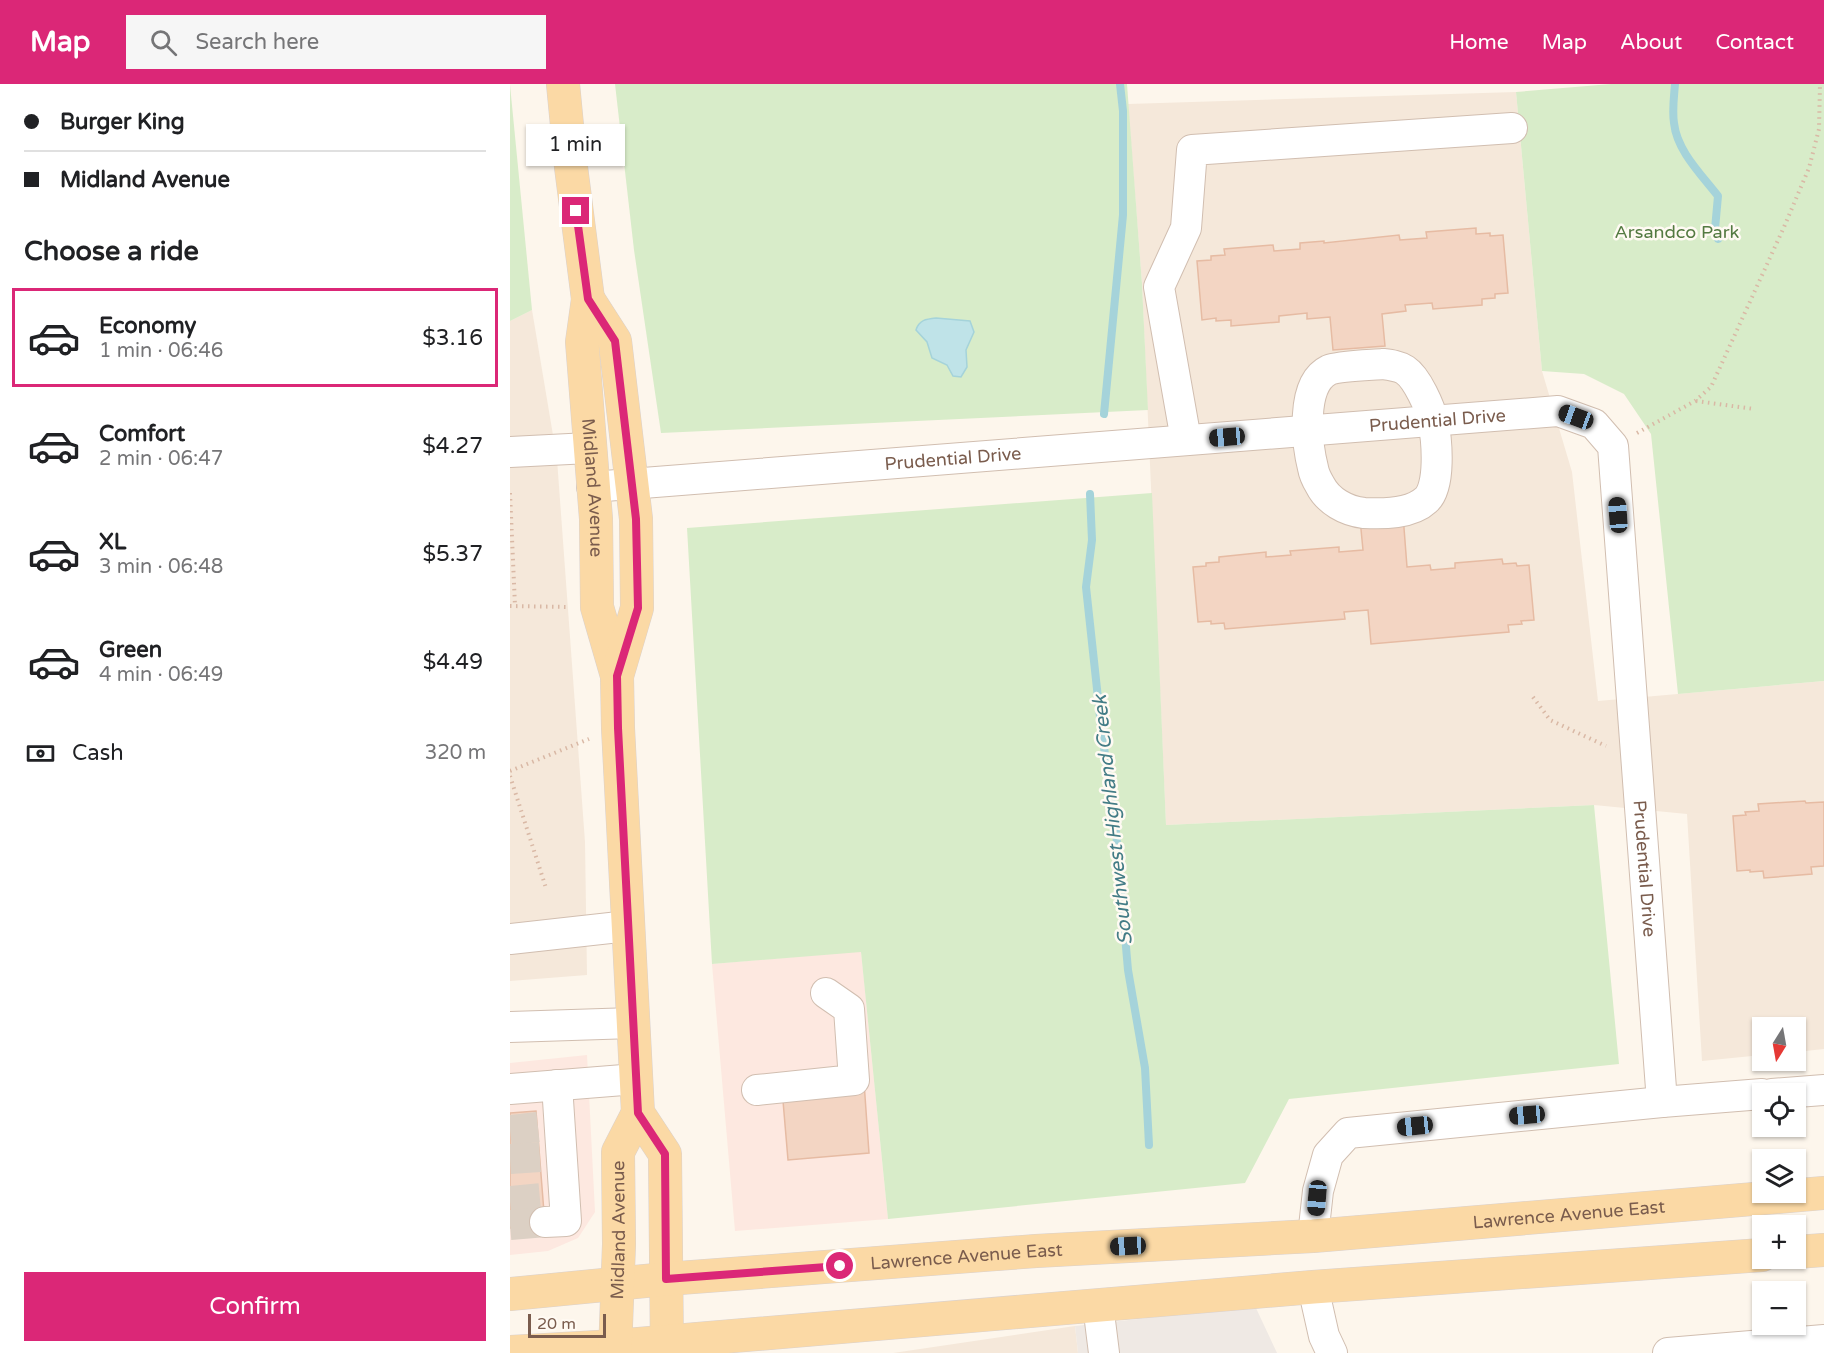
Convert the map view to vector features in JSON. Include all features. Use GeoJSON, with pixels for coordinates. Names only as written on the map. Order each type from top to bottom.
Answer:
{"type":"FeatureCollection","features":[{"type":"Feature","properties":{"kind":"main road","name":"Midland Avenue"},"geometry":{"type":"LineString","coordinates":[[563,84],[588,299],[582,342],[596,519],[597,607],[617,676],[638,1113],[665,1154],[667,1347]]}},
{"type":"Feature","properties":{"kind":"main road","name":"Midland Avenue"},"geometry":{"type":"LineString","coordinates":[[588,299],[615,341],[636,519],[638,608],[617,676]]}},
{"type":"Feature","properties":{"kind":"main road","name":"Midland Avenue"},"geometry":{"type":"LineString","coordinates":[[615,1349],[619,1244],[618,1152],[638,1113]]}},
{"type":"Feature","properties":{"kind":"main road","name":"Lawrence Avenue East"},"geometry":{"type":"LineString","coordinates":[[510,1294],[666,1279],[1036,1251],[1313,1236],[1824,1193]]}},
{"type":"Feature","properties":{"kind":"main road"},"geometry":{"type":"LineString","coordinates":[[1806,1251],[1824,1250]]}},
{"type":"Feature","properties":{"kind":"main road"},"geometry":{"type":"LineString","coordinates":[[510,1352],[667,1347],[1098,1305],[1752,1256]]}},
{"type":"Feature","properties":{"kind":"street"},"geometry":{"type":"LineString","coordinates":[[1186,440],[1159,287],[1186,228],[1192,150],[1512,128]]}},
{"type":"Feature","properties":{"kind":"street"},"geometry":{"type":"LineString","coordinates":[[1383,364],[1406,370],[1416,382],[1433,421],[1436,482],[1427,499],[1415,508],[1376,514],[1357,512],[1335,503],[1324,494],[1313,471],[1308,410],[1311,392],[1318,380],[1329,370],[1383,364]]}},
{"type":"Feature","properties":{"kind":"street","name":"Prudential Drive"},"geometry":{"type":"LineString","coordinates":[[592,487],[1558,411],[1594,424],[1613,446],[1662,1102]]}},
{"type":"Feature","properties":{"kind":"street"},"geometry":{"type":"LineString","coordinates":[[510,453],[589,448]]}},
{"type":"Feature","properties":{"kind":"street"},"geometry":{"type":"LineString","coordinates":[[510,939],[628,926]]}},
{"type":"Feature","properties":{"kind":"street"},"geometry":{"type":"LineString","coordinates":[[757,1090],[854,1080],[849,1009],[826,993]]}},
{"type":"Feature","properties":{"kind":"street"},"geometry":{"type":"LineString","coordinates":[[510,1027],[633,1023]]}},
{"type":"Feature","properties":{"kind":"street"},"geometry":{"type":"LineString","coordinates":[[510,1089],[636,1079]]}},
{"type":"Feature","properties":{"kind":"street"},"geometry":{"type":"LineString","coordinates":[[551,1206],[549,1126],[557,1085]]}},
{"type":"Feature","properties":{"kind":"street"},"geometry":{"type":"LineString","coordinates":[[1806,1091],[1824,1089]]}},
{"type":"Feature","properties":{"kind":"street"},"geometry":{"type":"LineString","coordinates":[[1313,1236],[1318,1191],[1328,1155],[1348,1133],[1752,1095]]}},
{"type":"Feature","properties":{"kind":"street"},"geometry":{"type":"LineString","coordinates":[[1313,1287],[1324,1336],[1332,1353]]}},
{"type":"Feature","properties":{"kind":"street"},"geometry":{"type":"LineString","coordinates":[[1098,1305],[1104,1353]]}},
{"type":"Feature","properties":{"kind":"street"},"geometry":{"type":"LineString","coordinates":[[1668,1353],[1824,1340]]}},
{"type":"Feature","properties":{"kind":"path"},"geometry":{"type":"LineString","coordinates":[[1613,446],[1695,401],[1711,387],[1804,181],[1819,129],[1820,84]]}},
{"type":"Feature","properties":{"kind":"path"},"geometry":{"type":"LineString","coordinates":[[1695,401],[1754,409]]}},
{"type":"Feature","properties":{"kind":"path"},"geometry":{"type":"LineString","coordinates":[[510,493],[513,606],[597,607]]}},
{"type":"Feature","properties":{"kind":"path"},"geometry":{"type":"LineString","coordinates":[[1533,697],[1550,720],[1606,746]]}},
{"type":"Feature","properties":{"kind":"path"},"geometry":{"type":"LineString","coordinates":[[510,771],[618,728]]}},
{"type":"Feature","properties":{"kind":"path"},"geometry":{"type":"LineString","coordinates":[[510,776],[546,888]]}},
{"type":"Feature","properties":{"kind":"shaded area"},"geometry":{"type":"Polygon","coordinates":[[[1516,92],[1542,371],[1572,472],[1598,701],[1824,681],[1824,1049],[1806,1051],[1806,1017],[1752,1017],[1752,1056],[1702,1061],[1687,814],[1594,805],[1166,825],[1142,284],[1128,104],[1516,92]]]}},
{"type":"Feature","properties":{"kind":"shaded area"},"geometry":{"type":"Polygon","coordinates":[[[532,310],[557,459],[585,842],[587,975],[510,981],[510,321],[532,310]]]}},
{"type":"Feature","properties":{"kind":"shaded area"},"geometry":{"type":"Polygon","coordinates":[[[861,951],[888,1219],[735,1231],[712,964],[861,951]]]}},
{"type":"Feature","properties":{"kind":"shaded area"},"geometry":{"type":"Polygon","coordinates":[[[587,1055],[595,1212],[578,1238],[548,1251],[510,1255],[510,1063],[587,1055]]]}},
{"type":"Feature","properties":{"kind":"shaded area"},"geometry":{"type":"Polygon","coordinates":[[[1255,1306],[1277,1353],[1078,1353],[1075,1326],[1255,1306]]]}},
{"type":"Feature","properties":{"kind":"shaded area"},"geometry":{"type":"Polygon","coordinates":[[[1075,1326],[1078,1353],[893,1353],[1075,1326]]]}},
{"type":"Feature","properties":{"kind":"green space"},"geometry":{"type":"Polygon","coordinates":[[[615,84],[1127,84],[1142,284],[1148,410],[661,433],[634,250],[615,84]]]}},
{"type":"Feature","properties":{"kind":"green space","name":"Arsandco Park"},"geometry":{"type":"Polygon","coordinates":[[[1611,84],[1824,84],[1824,681],[1678,694],[1651,434],[1624,394],[1584,374],[1542,371],[1516,92],[1611,84]]]}},
{"type":"Feature","properties":{"kind":"green space"},"geometry":{"type":"Polygon","coordinates":[[[510,85],[532,310],[510,321],[510,85]]]}},
{"type":"Feature","properties":{"kind":"green space"},"geometry":{"type":"Polygon","coordinates":[[[1152,493],[1166,825],[1594,805],[1619,1064],[1289,1099],[1245,1183],[888,1219],[861,952],[712,964],[687,528],[1152,493]]]}},
{"type":"Feature","properties":{"kind":"water"},"geometry":{"type":"Polygon","coordinates":[[[936,318],[970,321],[974,332],[966,350],[967,367],[961,377],[953,376],[947,365],[932,358],[927,342],[916,330],[923,321],[936,318]]]}},
{"type":"Feature","properties":{"kind":"building"},"geometry":{"type":"Polygon","coordinates":[[[1476,228],[1476,234],[1503,235],[1508,293],[1495,294],[1495,298],[1482,299],[1482,305],[1433,309],[1432,303],[1405,305],[1406,311],[1382,314],[1385,346],[1333,350],[1330,317],[1307,319],[1307,313],[1279,316],[1279,322],[1231,326],[1231,320],[1216,321],[1216,318],[1202,320],[1197,261],[1211,260],[1211,256],[1225,255],[1224,249],[1273,245],[1274,251],[1300,249],[1300,243],[1324,241],[1324,243],[1399,235],[1400,240],[1427,238],[1426,232],[1476,228]]]}},
{"type":"Feature","properties":{"kind":"building"},"geometry":{"type":"Polygon","coordinates":[[[1403,515],[1407,567],[1430,565],[1431,570],[1455,568],[1455,563],[1502,559],[1503,564],[1529,565],[1534,620],[1508,625],[1509,632],[1371,644],[1368,610],[1344,612],[1345,619],[1225,629],[1224,623],[1198,622],[1193,567],[1219,562],[1219,557],[1266,552],[1266,557],[1291,555],[1290,551],[1339,547],[1339,552],[1363,550],[1360,519],[1403,515]]]}},
{"type":"Feature","properties":{"kind":"building"},"geometry":{"type":"Polygon","coordinates":[[[1805,801],[1806,803],[1824,802],[1824,866],[1811,867],[1812,874],[1764,878],[1763,871],[1737,871],[1733,816],[1759,811],[1758,804],[1805,801]]]}},
{"type":"Feature","properties":{"kind":"building"},"geometry":{"type":"Polygon","coordinates":[[[864,1082],[869,1153],[788,1160],[782,1089],[864,1082]]]}},
{"type":"Feature","properties":{"kind":"building"},"geometry":{"type":"Polygon","coordinates":[[[536,1111],[545,1225],[510,1228],[510,1113],[536,1111]]]}},
{"type":"Feature","properties":{"kind":"waterway","name":"Southwest Highland Creek"},"geometry":{"type":"LineString","coordinates":[[1104,414],[1123,215],[1123,111],[1120,84]]}},
{"type":"Feature","properties":{"kind":"waterway"},"geometry":{"type":"LineString","coordinates":[[1675,84],[1673,113],[1676,133],[1685,153],[1718,196],[1715,229],[1718,239]]}},
{"type":"Feature","properties":{"kind":"waterway","name":"Southwest Highland Creek"},"geometry":{"type":"LineString","coordinates":[[1090,494],[1092,540],[1086,587],[1101,726],[1116,832],[1128,970],[1145,1068],[1149,1145]]}},
{"type":"Feature","properties":{"kind":"tunnel"},"geometry":{"type":"LineString","coordinates":[[510,1130],[538,1127]]}},
{"type":"Feature","properties":{"kind":"tunnel"},"geometry":{"type":"LineString","coordinates":[[510,1159],[540,1157]]}},
{"type":"Feature","properties":{"kind":"tunnel"},"geometry":{"type":"LineString","coordinates":[[510,1201],[543,1198]]}},
{"type":"Feature","properties":{"kind":"tunnel"},"geometry":{"type":"LineString","coordinates":[[510,1225],[545,1222]]}},
{"type":"Feature","properties":{"kind":"route"},"geometry":{"type":"LineString","coordinates":[[576,211],[588,299],[615,341],[636,519],[638,608],[617,676],[618,728],[638,1113],[665,1154],[666,1279],[840,1266]]}}]}
